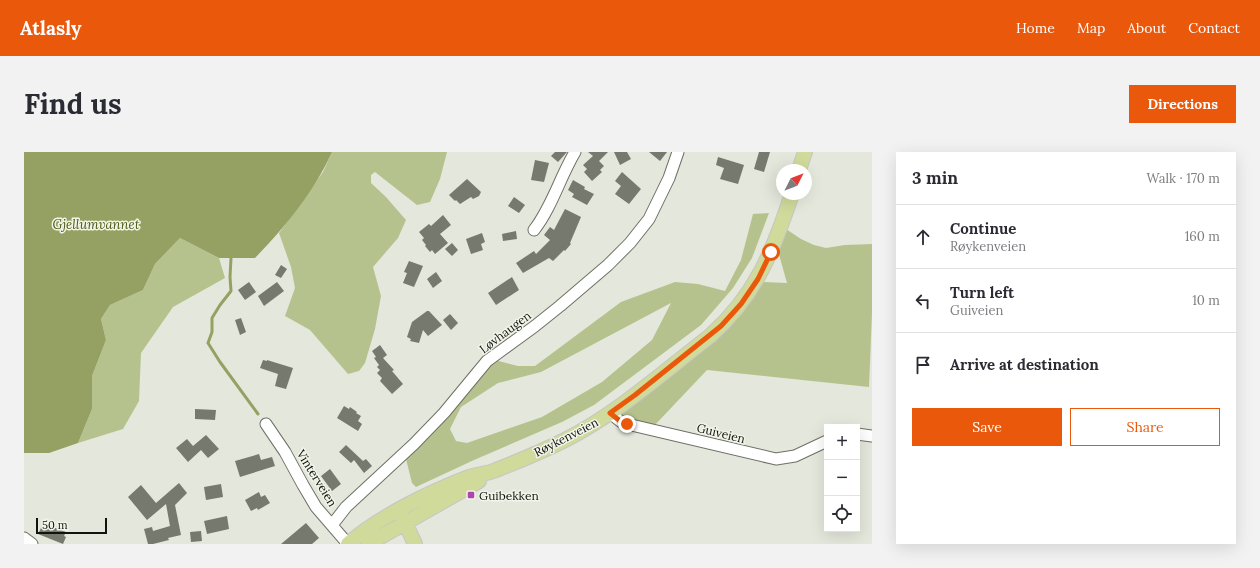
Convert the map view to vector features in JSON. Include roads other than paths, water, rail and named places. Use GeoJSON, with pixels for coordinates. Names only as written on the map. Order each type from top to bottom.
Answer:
{"type":"FeatureCollection","features":[{"type":"Feature","properties":{"kind":"main road"},"geometry":{"type":"LineString","coordinates":[[802,164],[805,152]]}},
{"type":"Feature","properties":{"kind":"main road","name":"Røykenveien"},"geometry":{"type":"LineString","coordinates":[[368,544],[402,516],[451,485],[471,476],[494,471],[588,428],[610,413],[710,336],[741,304],[758,279],[771,252],[790,200]]}},
{"type":"Feature","properties":{"kind":"main road"},"geometry":{"type":"LineString","coordinates":[[402,516],[415,544]]}},
{"type":"Feature","properties":{"kind":"main road","name":"Røykenveien"},"geometry":{"type":"LineString","coordinates":[[348,544],[369,528],[402,516]]}},
{"type":"Feature","properties":{"kind":"street"},"geometry":{"type":"LineString","coordinates":[[534,230],[543,219],[566,167],[575,152]]}},
{"type":"Feature","properties":{"kind":"street","name":"Løvhaugen"},"geometry":{"type":"LineString","coordinates":[[332,524],[346,507],[414,444],[444,413],[487,360],[535,326],[560,306],[608,266],[630,243],[649,219],[669,178],[678,152]]}},
{"type":"Feature","properties":{"kind":"street","name":"Guiveien"},"geometry":{"type":"LineString","coordinates":[[610,413],[620,421],[627,424],[776,459],[795,456],[824,442]]}},
{"type":"Feature","properties":{"kind":"street","name":"Vinterveien"},"geometry":{"type":"LineString","coordinates":[[266,424],[286,452],[303,486],[316,507],[348,544]]}},
{"type":"Feature","properties":{"kind":"street"},"geometry":{"type":"LineString","coordinates":[[860,434],[872,436]]}},
{"type":"Feature","properties":{"kind":"street"},"geometry":{"type":"LineString","coordinates":[[24,538],[32,544]]}},
{"type":"Feature","properties":{"kind":"water","name":"Gjellumvannet"},"geometry":{"type":"Polygon","coordinates":[[[24,152],[332,152],[308,195],[288,221],[255,258],[219,258],[180,238],[155,264],[143,290],[110,305],[101,319],[106,340],[92,376],[92,409],[78,443],[49,453],[24,453],[24,152]]]}},
{"type":"Feature","properties":{"kind":"waterway","name":"Guibekken"},"geometry":{"type":"LineString","coordinates":[[231,258],[231,291],[212,318],[212,332],[208,343],[258,414]]}},
{"type":"Feature","properties":{"kind":"place","name":"Guibekken"},"geometry":{"type":"Point","coordinates":[471,495]}}]}
